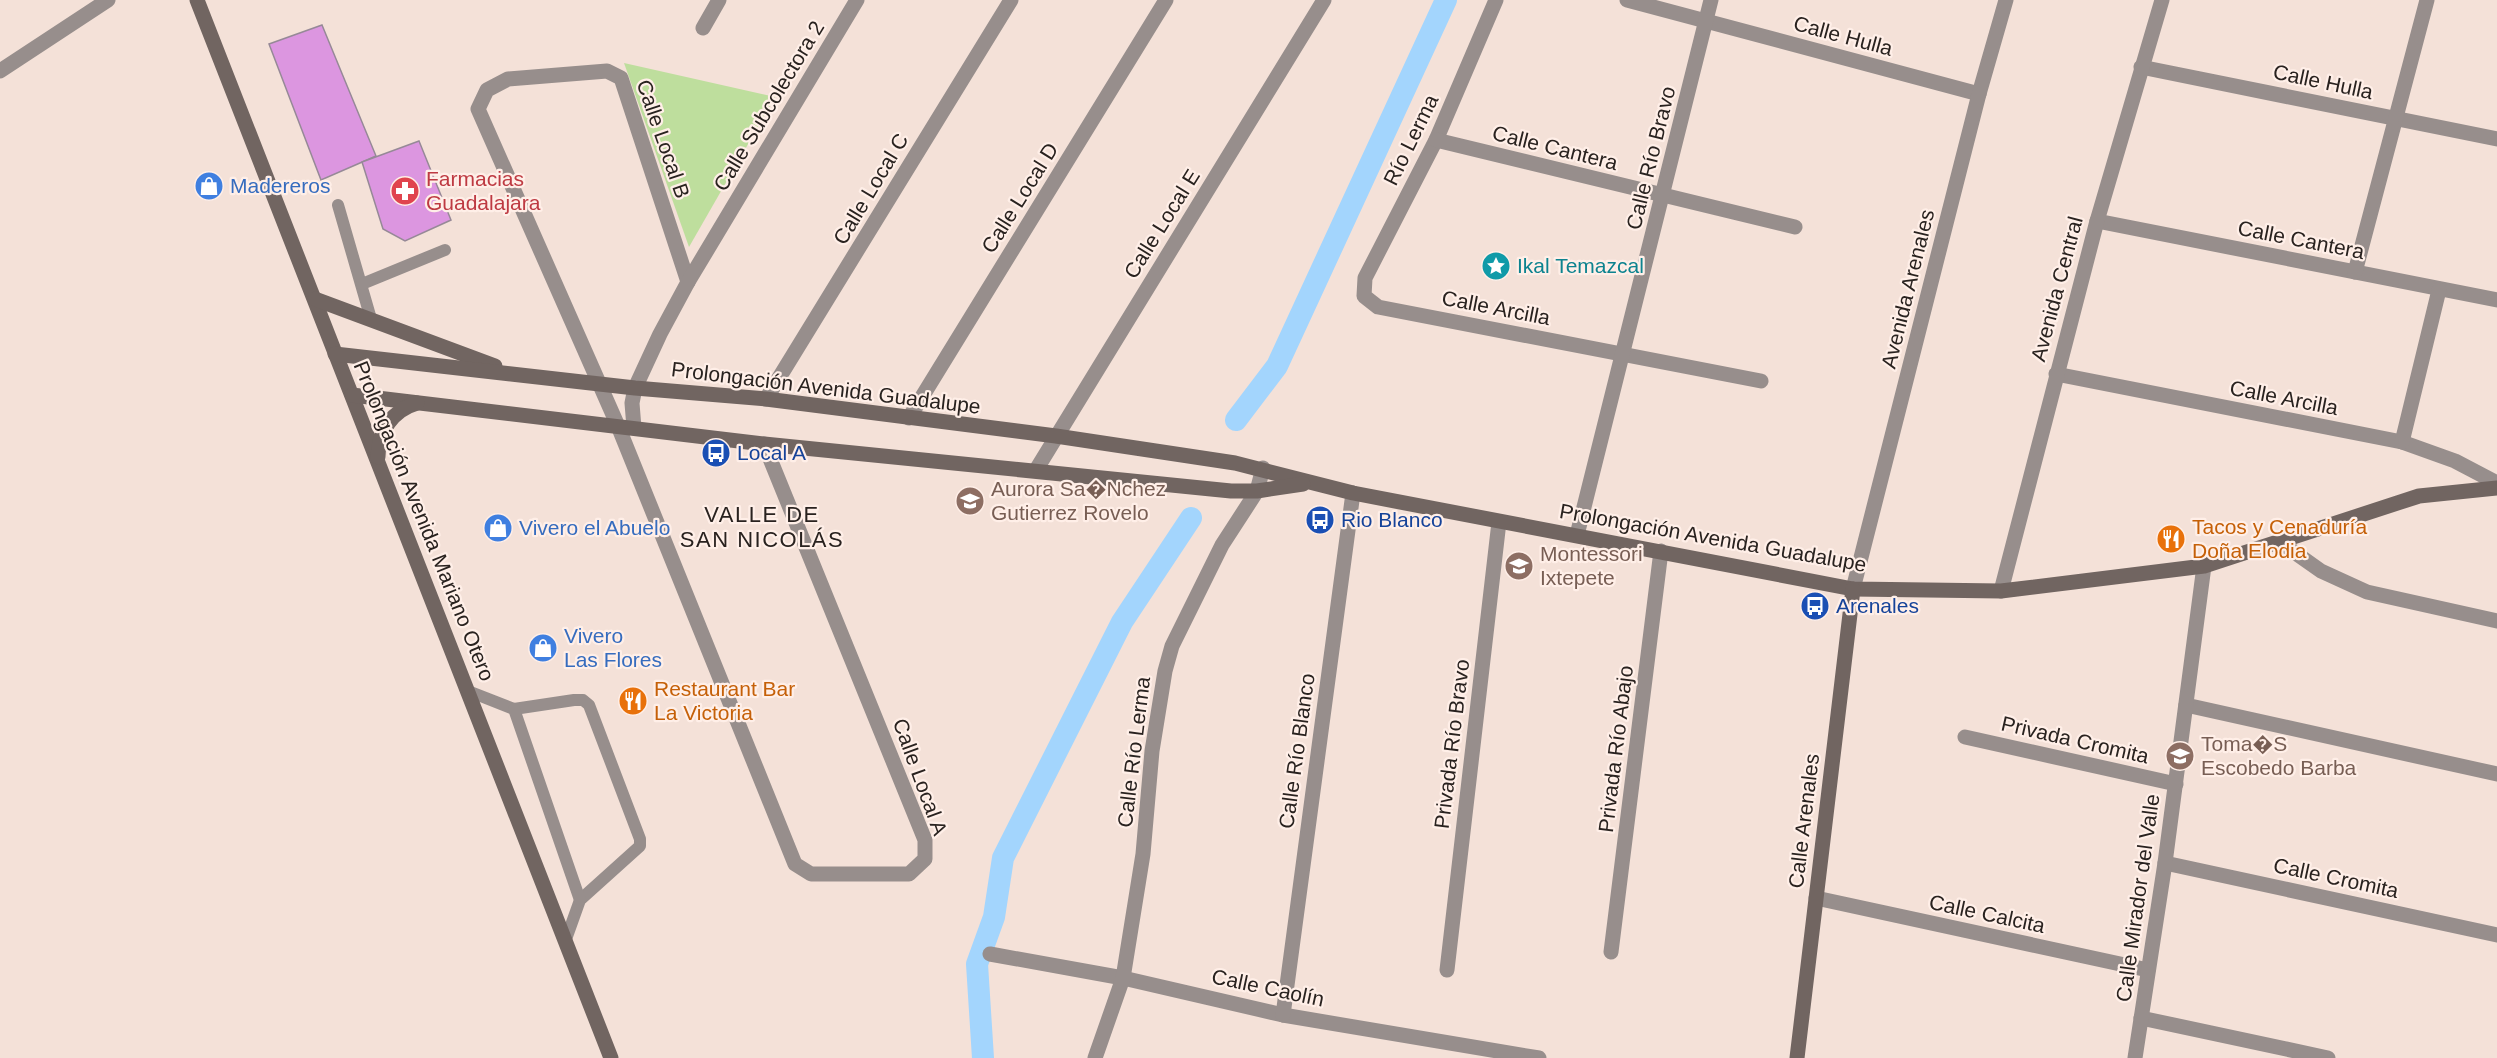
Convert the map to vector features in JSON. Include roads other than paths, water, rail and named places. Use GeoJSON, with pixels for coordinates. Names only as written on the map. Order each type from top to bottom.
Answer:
{"type":"FeatureCollection","features":[{"type":"Feature","properties":{"kind":"main road","name":"Prolongación Avenida Mariano Otero"},"geometry":{"type":"LineString","coordinates":[[197,0],[611,1058]]}},
{"type":"Feature","properties":{"kind":"main road"},"geometry":{"type":"LineString","coordinates":[[315,299],[517,374]]}},
{"type":"Feature","properties":{"kind":"main road","name":"Prolongación Avenida Guadalupe"},"geometry":{"type":"LineString","coordinates":[[335,354],[634,388],[766,399],[1056,436],[1263,468],[1308,483],[1353,493],[1853,589],[2001,591],[2204,566],[2419,496],[2497,485]]}},
{"type":"Feature","properties":{"kind":"main road","name":"Prolongación Avenida Guadalupe"},"geometry":{"type":"LineString","coordinates":[[352,395],[764,444],[1231,491],[1257,491],[1308,483]]}},
{"type":"Feature","properties":{"kind":"main road"},"geometry":{"type":"LineString","coordinates":[[378,460],[380,438],[390,420],[410,406],[421,402]]}},
{"type":"Feature","properties":{"kind":"main road","name":"Calle Arenales"},"geometry":{"type":"LineString","coordinates":[[1797,1058],[1853,589]]}},
{"type":"Feature","properties":{"kind":"street"},"geometry":{"type":"LineString","coordinates":[[0,71],[108,0]]}},
{"type":"Feature","properties":{"kind":"street"},"geometry":{"type":"LineString","coordinates":[[703,28],[719,0]]}},
{"type":"Feature","properties":{"kind":"street","name":"Calle Subcolectora 2"},"geometry":{"type":"LineString","coordinates":[[634,428],[632,403],[634,388],[688,282],[857,0]]}},
{"type":"Feature","properties":{"kind":"street","name":"Calle Local C"},"geometry":{"type":"LineString","coordinates":[[766,399],[1011,0]]}},
{"type":"Feature","properties":{"kind":"street","name":"Calle Local D"},"geometry":{"type":"LineString","coordinates":[[909,418],[1166,0]]}},
{"type":"Feature","properties":{"kind":"street","name":"Calle Local E"},"geometry":{"type":"LineString","coordinates":[[1036,470],[1324,0]]}},
{"type":"Feature","properties":{"kind":"street","name":"Río Lerma"},"geometry":{"type":"LineString","coordinates":[[1364,296],[1365,278],[1436,140],[1496,0]]}},
{"type":"Feature","properties":{"kind":"street","name":"Calle Hulla"},"geometry":{"type":"LineString","coordinates":[[1627,0],[1979,94]]}},
{"type":"Feature","properties":{"kind":"street","name":"Calle Río Bravo"},"geometry":{"type":"LineString","coordinates":[[1577,535],[1711,0]]}},
{"type":"Feature","properties":{"kind":"street","name":"Avenida Arenales"},"geometry":{"type":"LineString","coordinates":[[1853,589],[1979,94],[2006,0]]}},
{"type":"Feature","properties":{"kind":"street","name":"Avenida Central"},"geometry":{"type":"LineString","coordinates":[[2001,591],[2097,221],[2162,0]]}},
{"type":"Feature","properties":{"kind":"street"},"geometry":{"type":"LineString","coordinates":[[2355,272],[2427,0]]}},
{"type":"Feature","properties":{"kind":"street","name":"Calle Hulla"},"geometry":{"type":"LineString","coordinates":[[2141,67],[2497,139]]}},
{"type":"Feature","properties":{"kind":"street","name":"Calle Local B"},"geometry":{"type":"LineString","coordinates":[[618,426],[478,109],[488,90],[508,80],[607,71],[621,78],[688,282]]}},
{"type":"Feature","properties":{"kind":"street","name":"Calle Cantera"},"geometry":{"type":"LineString","coordinates":[[1436,140],[1795,227]]}},
{"type":"Feature","properties":{"kind":"street","name":"Calle Cantera"},"geometry":{"type":"LineString","coordinates":[[2097,221],[2497,300]]}},
{"type":"Feature","properties":{"kind":"street"},"geometry":{"type":"LineString","coordinates":[[2402,442],[2439,290]]}},
{"type":"Feature","properties":{"kind":"street","name":"Calle Arcilla"},"geometry":{"type":"LineString","coordinates":[[1364,296],[1378,307],[1761,381]]}},
{"type":"Feature","properties":{"kind":"street","name":"Calle Arcilla"},"geometry":{"type":"LineString","coordinates":[[2056,374],[2402,442],[2455,461],[2497,485]]}},
{"type":"Feature","properties":{"kind":"street","name":"Calle Local A"},"geometry":{"type":"LineString","coordinates":[[618,426],[795,864],[811,874],[909,874],[925,859],[925,840],[764,444]]}},
{"type":"Feature","properties":{"kind":"street","name":"Calle Río Lerma"},"geometry":{"type":"LineString","coordinates":[[1095,1058],[1123,978],[1143,854],[1152,751],[1168,663],[1193,600],[1222,544],[1257,491],[1263,468]]}},
{"type":"Feature","properties":{"kind":"street","name":"Calle Río Blanco"},"geometry":{"type":"LineString","coordinates":[[1283,1015],[1353,493]]}},
{"type":"Feature","properties":{"kind":"street","name":"Privada Río Bravo"},"geometry":{"type":"LineString","coordinates":[[1447,970],[1499,522]]}},
{"type":"Feature","properties":{"kind":"street"},"geometry":{"type":"LineString","coordinates":[[2280,542],[2321,571],[2367,592],[2497,621]]}},
{"type":"Feature","properties":{"kind":"street","name":"Privada Río Abajo"},"geometry":{"type":"LineString","coordinates":[[1611,952],[1661,551]]}},
{"type":"Feature","properties":{"kind":"street","name":"Calle Mirador del Valle"},"geometry":{"type":"LineString","coordinates":[[2135,1058],[2165,863],[2204,566]]}},
{"type":"Feature","properties":{"kind":"street"},"geometry":{"type":"LineString","coordinates":[[2186,705],[2497,774]]}},
{"type":"Feature","properties":{"kind":"street","name":"Privada Cromita"},"geometry":{"type":"LineString","coordinates":[[1965,737],[2176,784]]}},
{"type":"Feature","properties":{"kind":"street","name":"Calle Cromita"},"geometry":{"type":"LineString","coordinates":[[2165,863],[2497,935]]}},
{"type":"Feature","properties":{"kind":"street","name":"Calle Calcita"},"geometry":{"type":"LineString","coordinates":[[1816,898],[2148,970]]}},
{"type":"Feature","properties":{"kind":"street","name":"Calle Caolín"},"geometry":{"type":"LineString","coordinates":[[990,954],[1123,978],[1283,1015],[1539,1058]]}},
{"type":"Feature","properties":{"kind":"street"},"geometry":{"type":"LineString","coordinates":[[2141,1018],[2328,1058]]}},
{"type":"Feature","properties":{"kind":"lane"},"geometry":{"type":"LineString","coordinates":[[338,205],[371,319]]}},
{"type":"Feature","properties":{"kind":"lane"},"geometry":{"type":"LineString","coordinates":[[362,284],[445,250]]}},
{"type":"Feature","properties":{"kind":"lane"},"geometry":{"type":"LineString","coordinates":[[468,691],[514,709],[574,700],[583,700],[589,705],[640,839],[636,851],[580,900],[565,942]]}},
{"type":"Feature","properties":{"kind":"lane"},"geometry":{"type":"LineString","coordinates":[[514,709],[580,900]]}},
{"type":"Feature","properties":{"kind":"waterway"},"geometry":{"type":"LineString","coordinates":[[1236,420],[1277,366],[1446,0]]}},
{"type":"Feature","properties":{"kind":"waterway"},"geometry":{"type":"LineString","coordinates":[[983,1058],[977,964],[994,917],[1003,858],[1122,622],[1191,518]]}},
{"type":"Feature","properties":{"kind":"place","name":"Madereros"},"geometry":{"type":"Point","coordinates":[209,186]}},
{"type":"Feature","properties":{"kind":"place","name":"Farmacias Guadalajara"},"geometry":{"type":"Point","coordinates":[405,191]}},
{"type":"Feature","properties":{"kind":"place","name":"Ikal Temazcal"},"geometry":{"type":"Point","coordinates":[1496,266]}},
{"type":"Feature","properties":{"kind":"place","name":"Local A"},"geometry":{"type":"Point","coordinates":[716,453]}},
{"type":"Feature","properties":{"kind":"place","name":"Aurora Sa�Nchez Gutierrez Rovelo"},"geometry":{"type":"Point","coordinates":[970,501]}},
{"type":"Feature","properties":{"kind":"place","name":"Rio Blanco"},"geometry":{"type":"Point","coordinates":[1320,520]}},
{"type":"Feature","properties":{"kind":"place","name":"Vivero el Abuelo"},"geometry":{"type":"Point","coordinates":[498,528]}},
{"type":"Feature","properties":{"kind":"place","name":"Tacos y Cenaduría Doña Elodia"},"geometry":{"type":"Point","coordinates":[2171,539]}},
{"type":"Feature","properties":{"kind":"place","name":"Montessori Ixtepete"},"geometry":{"type":"Point","coordinates":[1519,566]}},
{"type":"Feature","properties":{"kind":"place","name":"Arenales"},"geometry":{"type":"Point","coordinates":[1815,606]}},
{"type":"Feature","properties":{"kind":"place","name":"Vivero Las Flores"},"geometry":{"type":"Point","coordinates":[543,648]}},
{"type":"Feature","properties":{"kind":"place","name":"Restaurant Bar La Victoria"},"geometry":{"type":"Point","coordinates":[633,701]}},
{"type":"Feature","properties":{"kind":"place","name":"Toma�S Escobedo Barba"},"geometry":{"type":"Point","coordinates":[2180,756]}},
{"type":"Feature","properties":{"kind":"district","name":"VALLE DE SAN NICOLÁS"},"geometry":{"type":"Point","coordinates":[762,526]}}]}
